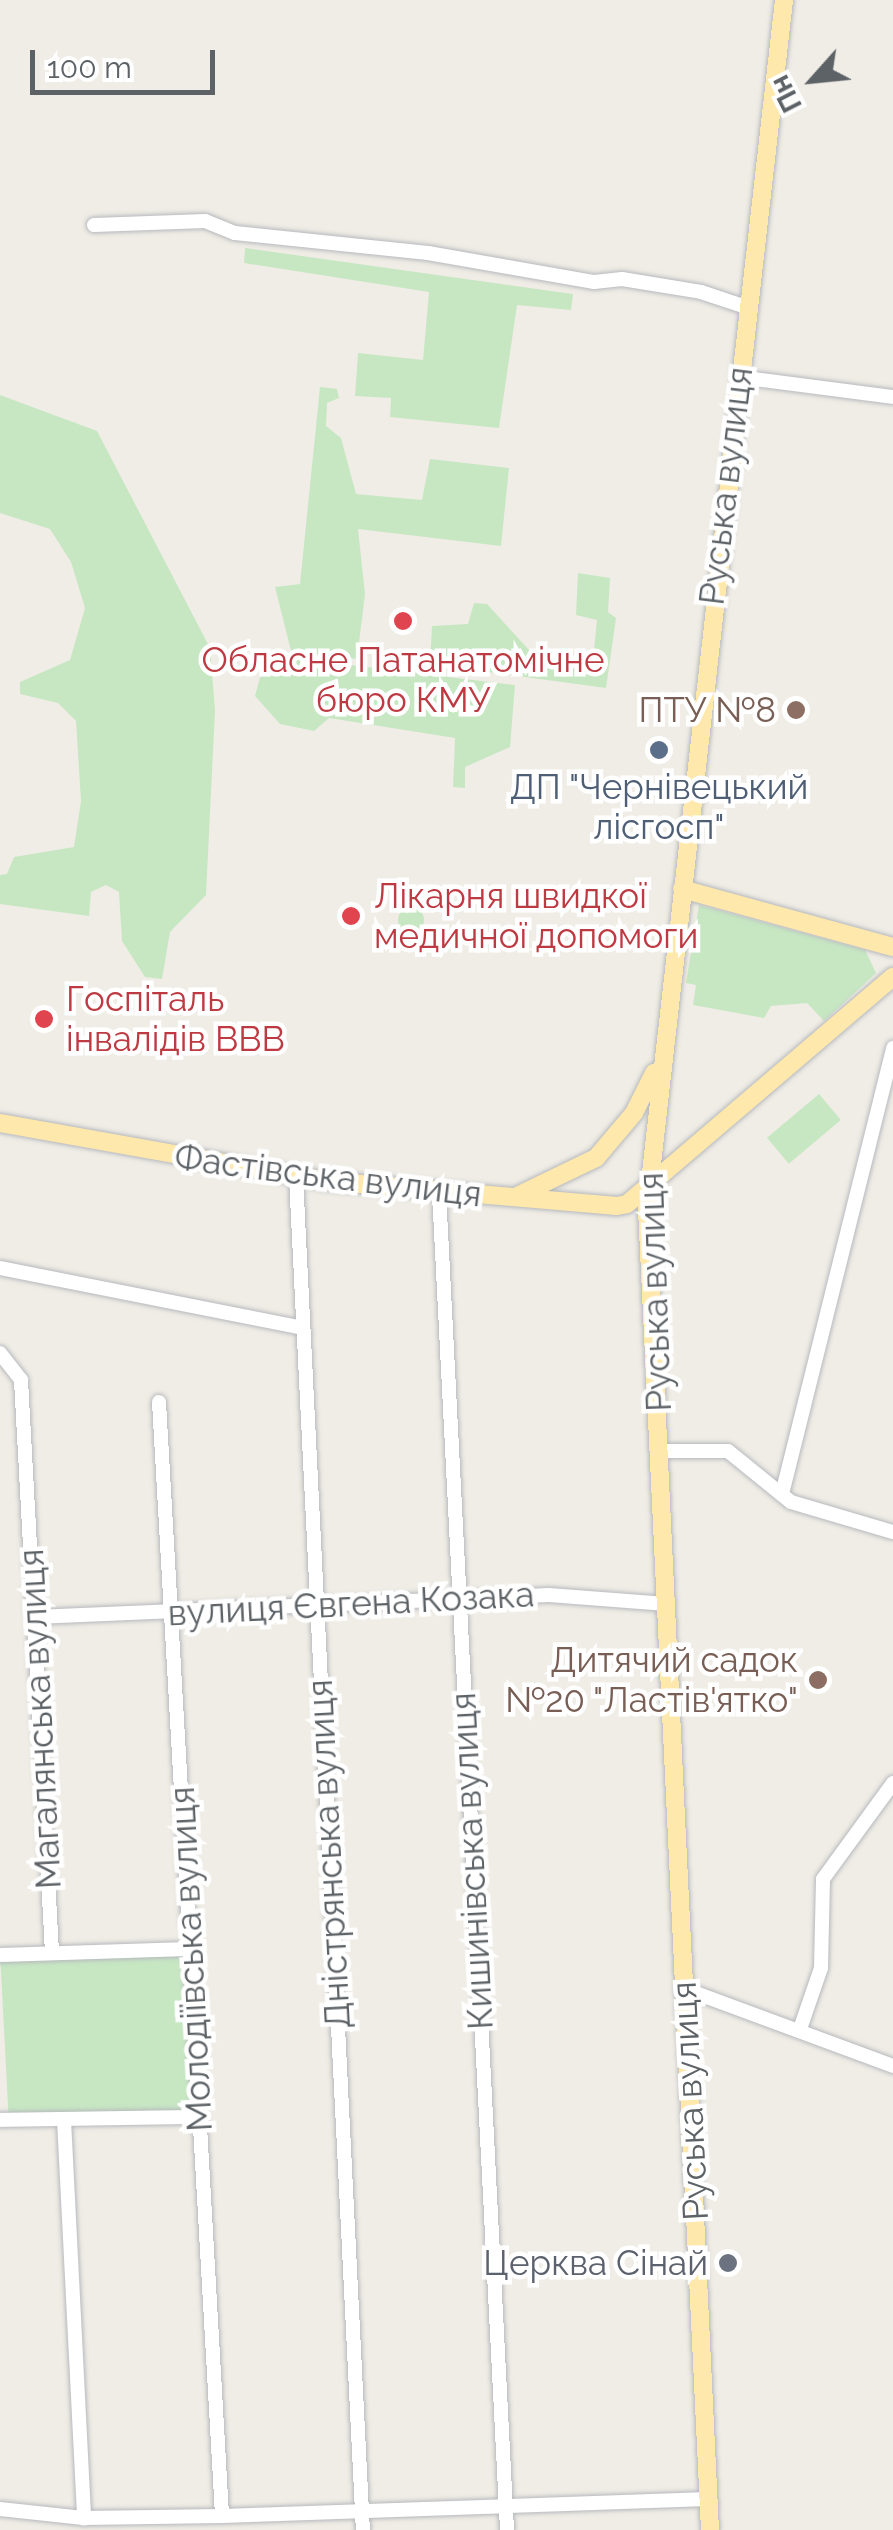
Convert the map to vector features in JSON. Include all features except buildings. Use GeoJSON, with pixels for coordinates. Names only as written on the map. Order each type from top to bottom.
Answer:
{"type":"FeatureCollection","features":[{"type":"Feature","properties":{"kind":"main road","name":"Руська вулиця"},"geometry":{"type":"LineString","coordinates":[[710,2530],[648,1181],[784,0]]}},
{"type":"Feature","properties":{"kind":"main road"},"geometry":{"type":"LineString","coordinates":[[682,889],[893,947]]}},
{"type":"Feature","properties":{"kind":"main road","name":"Фастівська вулиця"},"geometry":{"type":"LineString","coordinates":[[0,1123],[296,1177],[602,1208],[628,1204],[648,1181],[893,977]]}},
{"type":"Feature","properties":{"kind":"main road"},"geometry":{"type":"LineString","coordinates":[[510,1199],[596,1158],[636,1110],[661,1051]]}},
{"type":"Feature","properties":{"kind":"street"},"geometry":{"type":"LineString","coordinates":[[94,225],[205,221],[236,234],[428,253],[594,282],[638,281],[749,308]]}},
{"type":"Feature","properties":{"kind":"street"},"geometry":{"type":"LineString","coordinates":[[739,378],[893,397]]}},
{"type":"Feature","properties":{"kind":"street"},"geometry":{"type":"LineString","coordinates":[[782,1494],[893,1048]]}},
{"type":"Feature","properties":{"kind":"street","name":"Дністрянська вулиця"},"geometry":{"type":"LineString","coordinates":[[296,1177],[363,2530]]}},
{"type":"Feature","properties":{"kind":"street","name":"Кишинівська вулиця"},"geometry":{"type":"LineString","coordinates":[[439,1192],[507,2530]]}},
{"type":"Feature","properties":{"kind":"street"},"geometry":{"type":"LineString","coordinates":[[0,1268],[302,1328]]}},
{"type":"Feature","properties":{"kind":"street","name":"Магалянська вулиця"},"geometry":{"type":"LineString","coordinates":[[0,1353],[17,1367],[35,1616],[52,1952]]}},
{"type":"Feature","properties":{"kind":"street","name":"Молодіївська вулиця"},"geometry":{"type":"LineString","coordinates":[[159,1402],[174,1612],[222,2516]]}},
{"type":"Feature","properties":{"kind":"street"},"geometry":{"type":"LineString","coordinates":[[661,1451],[728,1451],[782,1494],[893,1532]]}},
{"type":"Feature","properties":{"kind":"street","name":"вулиця Євгена Козака"},"geometry":{"type":"LineString","coordinates":[[35,1616],[459,1598],[578,1596],[667,1604]]}},
{"type":"Feature","properties":{"kind":"street"},"geometry":{"type":"LineString","coordinates":[[800,2029],[821,1968],[823,1879],[893,1784]]}},
{"type":"Feature","properties":{"kind":"street"},"geometry":{"type":"LineString","coordinates":[[0,1955],[190,1948]]}},
{"type":"Feature","properties":{"kind":"street"},"geometry":{"type":"LineString","coordinates":[[685,1989],[893,2066]]}},
{"type":"Feature","properties":{"kind":"street"},"geometry":{"type":"LineString","coordinates":[[0,2120],[200,2117]]}},
{"type":"Feature","properties":{"kind":"street"},"geometry":{"type":"LineString","coordinates":[[64,2120],[84,2518]]}},
{"type":"Feature","properties":{"kind":"street"},"geometry":{"type":"LineString","coordinates":[[0,2509],[84,2518],[222,2516],[708,2498]]}},
{"type":"Feature","properties":{"kind":"green space"},"geometry":{"type":"Polygon","coordinates":[[[245,248],[573,294],[571,310],[517,305],[499,428],[390,417],[391,398],[355,396],[358,353],[423,360],[429,292],[244,263],[245,248]]]}},
{"type":"Feature","properties":{"kind":"green space"},"geometry":{"type":"Polygon","coordinates":[[[320,387],[337,389],[339,398],[327,403],[326,426],[341,438],[356,494],[422,500],[430,459],[509,468],[501,546],[358,529],[365,594],[357,659],[291,651],[275,587],[300,584],[320,387]]]}},
{"type":"Feature","properties":{"kind":"green space"},"geometry":{"type":"Polygon","coordinates":[[[0,395],[97,431],[210,648],[215,710],[206,895],[170,932],[162,979],[145,977],[122,941],[119,892],[106,885],[91,892],[89,916],[0,904],[0,875],[7,874],[14,857],[74,847],[81,801],[76,721],[58,703],[20,694],[20,682],[70,660],[85,608],[71,562],[50,529],[0,513],[0,395]]]}},
{"type":"Feature","properties":{"kind":"green space"},"geometry":{"type":"Polygon","coordinates":[[[578,573],[610,578],[608,612],[616,618],[606,688],[430,664],[432,626],[468,624],[474,603],[487,604],[530,651],[593,660],[597,620],[576,615],[578,573]]]}},
{"type":"Feature","properties":{"kind":"green space"},"geometry":{"type":"Polygon","coordinates":[[[294,658],[515,685],[510,747],[465,767],[465,788],[453,787],[455,738],[329,718],[314,731],[280,724],[255,696],[262,670],[294,658]]]}},
{"type":"Feature","properties":{"kind":"green space"},"geometry":{"type":"Polygon","coordinates":[[[699,905],[865,950],[876,973],[824,1021],[807,1003],[771,1006],[764,1018],[693,1005],[696,985],[686,983],[699,905]]]}},
{"type":"Feature","properties":{"kind":"green space"},"geometry":{"type":"Polygon","coordinates":[[[411,907],[420,911],[424,920],[420,929],[411,933],[402,929],[398,920],[402,911],[411,907]]]}},
{"type":"Feature","properties":{"kind":"green space"},"geometry":{"type":"Polygon","coordinates":[[[819,1094],[841,1120],[789,1164],[767,1138],[819,1094]]]}},
{"type":"Feature","properties":{"kind":"green space"},"geometry":{"type":"Polygon","coordinates":[[[190,1948],[199,2117],[9,2127],[0,1958],[190,1948]]]}},
{"type":"Feature","properties":{"kind":"place","name":"Обласне Патанатомічне бюро КМУ"},"geometry":{"type":"Point","coordinates":[403,621]}},
{"type":"Feature","properties":{"kind":"place","name":"ПТУ №8"},"geometry":{"type":"Point","coordinates":[796,710]}},
{"type":"Feature","properties":{"kind":"place","name":"ДП \"Чернівецький лісгосп\""},"geometry":{"type":"Point","coordinates":[659,750]}},
{"type":"Feature","properties":{"kind":"place","name":"Лікарня швидкої медичної допомоги"},"geometry":{"type":"Point","coordinates":[351,916]}},
{"type":"Feature","properties":{"kind":"place","name":"Госпіталь інвалідів ВВВ"},"geometry":{"type":"Point","coordinates":[44,1019]}},
{"type":"Feature","properties":{"kind":"place","name":"Дитячий садок №20 \"Ластів'ятко\""},"geometry":{"type":"Point","coordinates":[818,1680]}},
{"type":"Feature","properties":{"kind":"place","name":"Церква Сінай"},"geometry":{"type":"Point","coordinates":[728,2263]}}]}
